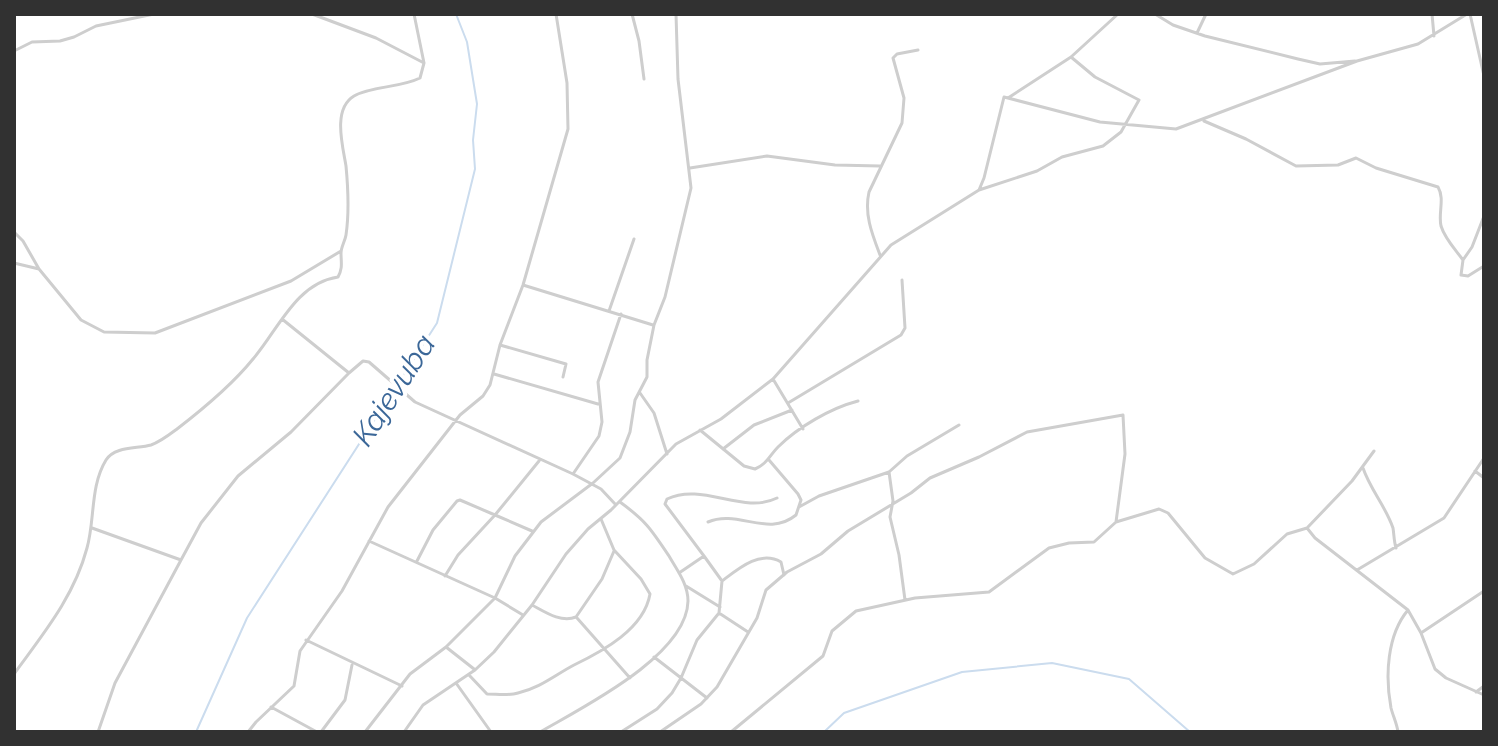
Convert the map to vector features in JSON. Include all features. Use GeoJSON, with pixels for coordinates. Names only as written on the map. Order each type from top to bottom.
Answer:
{"type":"FeatureCollection","features":[{"type":"Feature","properties":{"kind":"street"},"geometry":{"type":"LineString","coordinates":[[14,51],[32,42],[60,41],[96,26],[154,14]]}},
{"type":"Feature","properties":{"kind":"street"},"geometry":{"type":"LineString","coordinates":[[312,14],[376,38],[424,63]]}},
{"type":"Feature","properties":{"kind":"street"},"geometry":{"type":"LineString","coordinates":[[14,674],[67,599],[86,553],[98,481],[110,455],[159,441],[184,423],[254,359],[305,292],[340,274],[341,251],[346,236],[346,169],[340,136],[346,105],[356,95],[407,85],[420,78],[424,63],[414,14]]}},
{"type":"Feature","properties":{"kind":"street"},"geometry":{"type":"LineString","coordinates":[[248,732],[294,686],[297,660],[306,640],[342,591],[388,507],[455,421],[483,396],[494,374],[500,345],[523,285],[568,129],[567,83],[556,14]]}},
{"type":"Feature","properties":{"kind":"street"},"geometry":{"type":"LineString","coordinates":[[632,14],[644,79]]}},
{"type":"Feature","properties":{"kind":"street"},"geometry":{"type":"LineString","coordinates":[[365,732],[420,664],[446,647],[495,598],[515,556],[545,518],[591,485],[620,458],[630,432],[632,408],[647,377],[654,325],[665,297],[691,188],[678,79],[676,14]]}},
{"type":"Feature","properties":{"kind":"street"},"geometry":{"type":"LineString","coordinates":[[979,190],[1004,97],[1008,98],[1071,57],[1118,14]]}},
{"type":"Feature","properties":{"kind":"street"},"geometry":{"type":"LineString","coordinates":[[1155,14],[1173,25],[1197,33],[1312,62],[1357,61]]}},
{"type":"Feature","properties":{"kind":"street"},"geometry":{"type":"LineString","coordinates":[[1197,33],[1206,14]]}},
{"type":"Feature","properties":{"kind":"street"},"geometry":{"type":"LineString","coordinates":[[1432,14],[1434,36]]}},
{"type":"Feature","properties":{"kind":"street"},"geometry":{"type":"LineString","coordinates":[[1008,98],[1100,122],[1173,129],[1357,61],[1406,48],[1434,36],[1468,14],[1484,76]]}},
{"type":"Feature","properties":{"kind":"street"},"geometry":{"type":"LineString","coordinates":[[881,256],[871,232],[867,202],[902,123],[904,98],[893,58],[897,54],[918,50]]}},
{"type":"Feature","properties":{"kind":"street"},"geometry":{"type":"LineString","coordinates":[[404,732],[423,705],[475,670],[532,605],[566,554],[676,444],[721,419],[773,379],[881,256],[914,230],[979,190],[1037,171],[1062,157],[1098,148],[1119,134],[1139,100],[1095,77],[1071,57]]}},
{"type":"Feature","properties":{"kind":"street"},"geometry":{"type":"LineString","coordinates":[[1203,120],[1246,139],[1290,165],[1338,165],[1356,158],[1376,168],[1439,188],[1440,224],[1463,260]]}},
{"type":"Feature","properties":{"kind":"street"},"geometry":{"type":"LineString","coordinates":[[690,168],[767,156],[835,165],[882,166]]}},
{"type":"Feature","properties":{"kind":"street"},"geometry":{"type":"LineString","coordinates":[[1484,216],[1460,273],[1463,277],[1484,266]]}},
{"type":"Feature","properties":{"kind":"street"},"geometry":{"type":"LineString","coordinates":[[14,232],[23,241],[39,269],[81,320],[104,332],[155,333],[291,281],[341,251]]}},
{"type":"Feature","properties":{"kind":"street"},"geometry":{"type":"LineString","coordinates":[[609,312],[634,239]]}},
{"type":"Feature","properties":{"kind":"street"},"geometry":{"type":"LineString","coordinates":[[14,263],[39,269]]}},
{"type":"Feature","properties":{"kind":"street"},"geometry":{"type":"LineString","coordinates":[[788,403],[901,335],[905,328],[902,280]]}},
{"type":"Feature","properties":{"kind":"street"},"geometry":{"type":"LineString","coordinates":[[523,285],[654,325]]}},
{"type":"Feature","properties":{"kind":"street"},"geometry":{"type":"LineString","coordinates":[[573,474],[599,436],[602,422],[600,373],[621,314]]}},
{"type":"Feature","properties":{"kind":"street"},"geometry":{"type":"LineString","coordinates":[[282,319],[349,373]]}},
{"type":"Feature","properties":{"kind":"street"},"geometry":{"type":"LineString","coordinates":[[500,345],[566,364],[563,377]]}},
{"type":"Feature","properties":{"kind":"street"},"geometry":{"type":"LineString","coordinates":[[98,732],[115,683],[201,523],[238,476],[291,432],[349,373],[366,361],[415,402],[573,474],[605,493],[649,525],[686,586],[686,614],[654,657],[630,678],[540,732]]}},
{"type":"Feature","properties":{"kind":"street"},"geometry":{"type":"LineString","coordinates":[[494,374],[599,404]]}},
{"type":"Feature","properties":{"kind":"street"},"geometry":{"type":"LineString","coordinates":[[773,379],[803,429]]}},
{"type":"Feature","properties":{"kind":"street"},"geometry":{"type":"LineString","coordinates":[[640,393],[654,413],[667,454]]}},
{"type":"Feature","properties":{"kind":"street"},"geometry":{"type":"LineString","coordinates":[[700,430],[750,468],[759,467],[781,444],[803,429],[830,412],[858,401]]}},
{"type":"Feature","properties":{"kind":"street"},"geometry":{"type":"LineString","coordinates":[[723,449],[754,425],[792,410]]}},
{"type":"Feature","properties":{"kind":"street"},"geometry":{"type":"LineString","coordinates":[[660,732],[707,698],[717,687],[757,618],[766,590],[784,575],[821,554],[848,531],[930,478],[1027,432],[1123,415],[1125,454],[1116,522]]}},
{"type":"Feature","properties":{"kind":"street"},"geometry":{"type":"LineString","coordinates":[[799,507],[819,496],[889,472],[907,456],[959,425]]}},
{"type":"Feature","properties":{"kind":"street"},"geometry":{"type":"LineString","coordinates":[[731,732],[823,656],[832,631],[849,615],[905,600],[993,591],[1042,552],[1065,544],[1094,542],[1116,522],[1151,509],[1166,511],[1205,558],[1236,574],[1254,564],[1287,534],[1307,528],[1363,468],[1374,451]]}},
{"type":"Feature","properties":{"kind":"street"},"geometry":{"type":"LineString","coordinates":[[1357,570],[1444,518],[1484,458]]}},
{"type":"Feature","properties":{"kind":"street"},"geometry":{"type":"LineString","coordinates":[[708,522],[726,517],[781,525],[796,515],[798,494],[769,460]]}},
{"type":"Feature","properties":{"kind":"street"},"geometry":{"type":"LineString","coordinates":[[445,576],[458,555],[540,461]]}},
{"type":"Feature","properties":{"kind":"street"},"geometry":{"type":"LineString","coordinates":[[1363,468],[1369,486],[1394,531],[1396,548]]}},
{"type":"Feature","properties":{"kind":"street"},"geometry":{"type":"LineString","coordinates":[[1475,471],[1484,478]]}},
{"type":"Feature","properties":{"kind":"street"},"geometry":{"type":"LineString","coordinates":[[889,472],[893,501],[890,517],[905,600]]}},
{"type":"Feature","properties":{"kind":"street"},"geometry":{"type":"LineString","coordinates":[[621,732],[657,709],[681,678],[692,649],[721,607],[722,581],[668,509],[667,499],[684,493],[754,503],[770,502],[777,498]]}},
{"type":"Feature","properties":{"kind":"street"},"geometry":{"type":"LineString","coordinates":[[417,561],[433,530],[458,500],[532,532]]}},
{"type":"Feature","properties":{"kind":"street"},"geometry":{"type":"LineString","coordinates":[[469,675],[487,694],[509,695],[537,687],[604,649],[627,632],[649,599],[648,589],[614,550],[601,519]]}},
{"type":"Feature","properties":{"kind":"street"},"geometry":{"type":"LineString","coordinates":[[92,528],[181,560]]}},
{"type":"Feature","properties":{"kind":"street"},"geometry":{"type":"LineString","coordinates":[[1307,528],[1315,538],[1408,610],[1435,669],[1446,678],[1484,695]]}},
{"type":"Feature","properties":{"kind":"street"},"geometry":{"type":"LineString","coordinates":[[369,541],[495,598],[523,615]]}},
{"type":"Feature","properties":{"kind":"street"},"geometry":{"type":"LineString","coordinates":[[532,605],[559,618],[570,620],[576,617],[602,579],[614,550]]}},
{"type":"Feature","properties":{"kind":"street"},"geometry":{"type":"LineString","coordinates":[[679,573],[704,556]]}},
{"type":"Feature","properties":{"kind":"street"},"geometry":{"type":"LineString","coordinates":[[722,581],[746,564],[767,557],[781,562],[784,575]]}},
{"type":"Feature","properties":{"kind":"street"},"geometry":{"type":"LineString","coordinates":[[686,586],[721,607]]}},
{"type":"Feature","properties":{"kind":"street"},"geometry":{"type":"LineString","coordinates":[[1421,633],[1484,591]]}},
{"type":"Feature","properties":{"kind":"street"},"geometry":{"type":"LineString","coordinates":[[1398,732],[1391,710],[1389,667],[1394,634],[1408,610]]}},
{"type":"Feature","properties":{"kind":"street"},"geometry":{"type":"LineString","coordinates":[[719,613],[748,632]]}},
{"type":"Feature","properties":{"kind":"street"},"geometry":{"type":"LineString","coordinates":[[576,617],[630,678]]}},
{"type":"Feature","properties":{"kind":"street"},"geometry":{"type":"LineString","coordinates":[[306,640],[402,686]]}},
{"type":"Feature","properties":{"kind":"street"},"geometry":{"type":"LineString","coordinates":[[446,647],[475,670]]}},
{"type":"Feature","properties":{"kind":"street"},"geometry":{"type":"LineString","coordinates":[[654,657],[707,698]]}},
{"type":"Feature","properties":{"kind":"street"},"geometry":{"type":"LineString","coordinates":[[271,707],[319,732],[345,700],[352,663]]}},
{"type":"Feature","properties":{"kind":"street"},"geometry":{"type":"LineString","coordinates":[[456,683],[491,732]]}},
{"type":"Feature","properties":{"kind":"street"},"geometry":{"type":"LineString","coordinates":[[1476,692],[1484,686]]}},
{"type":"Feature","properties":{"kind":"waterway","name":"Kajevuba"},"geometry":{"type":"LineString","coordinates":[[196,732],[247,618],[437,323],[475,169],[473,140],[477,104],[467,42],[456,14]]}},
{"type":"Feature","properties":{"kind":"waterway"},"geometry":{"type":"LineString","coordinates":[[824,732],[844,713],[962,672],[1052,663],[1129,679],[1190,732]]}}]}
